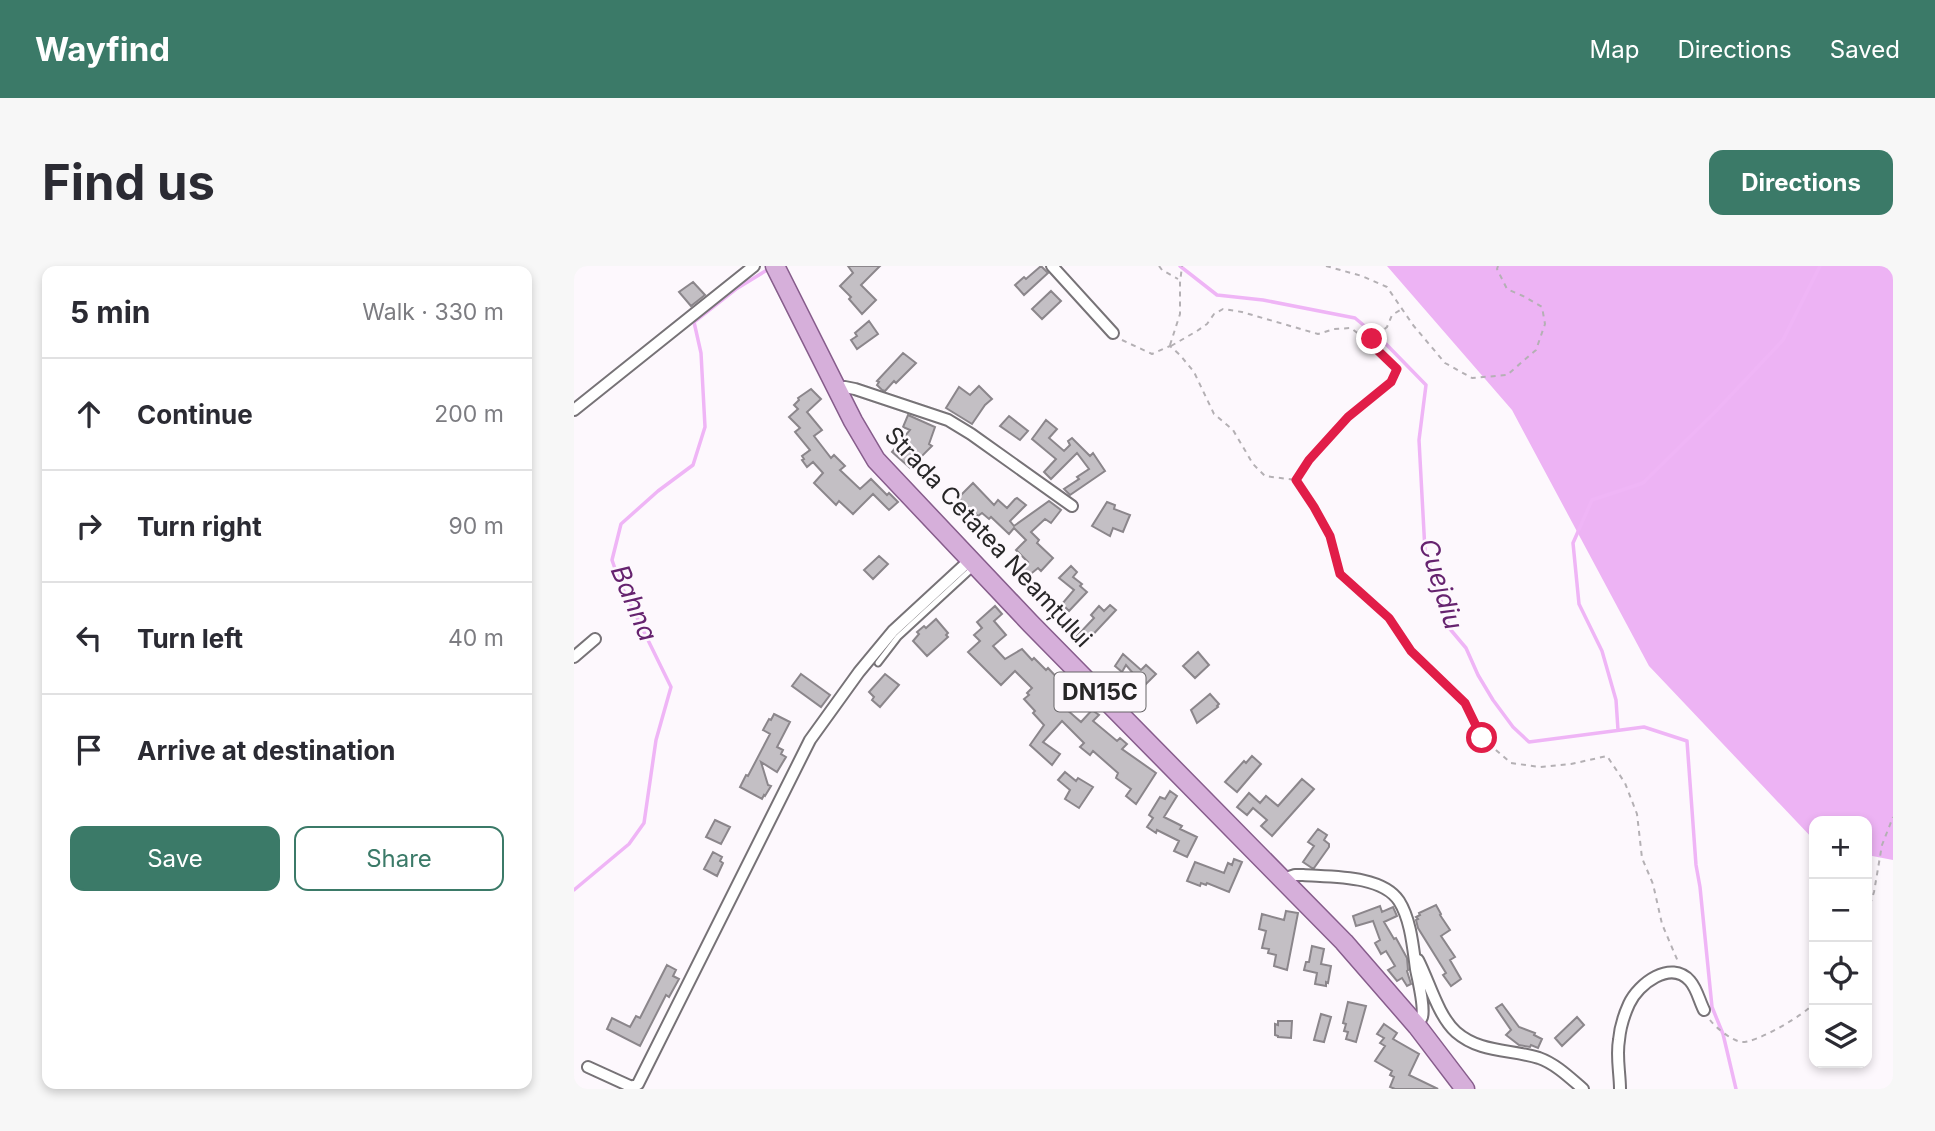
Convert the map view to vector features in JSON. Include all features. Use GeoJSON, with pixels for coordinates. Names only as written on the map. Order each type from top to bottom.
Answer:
{"type":"FeatureCollection","features":[{"type":"Feature","properties":{"kind":"main road","name":"Strada Cetatea Neamțului"},"geometry":{"type":"LineString","coordinates":[[775,266],[863,440],[876,460],[1031,624],[1344,942],[1417,1026],[1465,1089]]}},
{"type":"Feature","properties":{"kind":"street"},"geometry":{"type":"LineString","coordinates":[[574,410],[754,266]]}},
{"type":"Feature","properties":{"kind":"street"},"geometry":{"type":"LineString","coordinates":[[1052,266],[1113,333]]}},
{"type":"Feature","properties":{"kind":"street"},"geometry":{"type":"LineString","coordinates":[[836,388],[855,389],[948,421],[971,434],[1072,506]]}},
{"type":"Feature","properties":{"kind":"street"},"geometry":{"type":"LineString","coordinates":[[588,1066],[632,1087],[638,1084],[810,740],[892,631],[973,563]]}},
{"type":"Feature","properties":{"kind":"street"},"geometry":{"type":"LineString","coordinates":[[574,657],[595,639]]}},
{"type":"Feature","properties":{"kind":"street"},"geometry":{"type":"LineString","coordinates":[[1283,879],[1303,874],[1360,880],[1378,885],[1398,900],[1413,949],[1423,1015],[1417,1026]]}},
{"type":"Feature","properties":{"kind":"street"},"geometry":{"type":"LineString","coordinates":[[1413,949],[1441,1011],[1455,1031],[1476,1045],[1539,1058],[1584,1089]]}},
{"type":"Feature","properties":{"kind":"street"},"geometry":{"type":"LineString","coordinates":[[1620,1089],[1619,1040],[1630,1002],[1651,979],[1664,973],[1675,972],[1684,976],[1691,981],[1704,1010]]}},
{"type":"Feature","properties":{"kind":"lane"},"geometry":{"type":"LineString","coordinates":[[878,663],[898,638],[973,563]]}},
{"type":"Feature","properties":{"kind":"path"},"geometry":{"type":"LineString","coordinates":[[1159,266],[1180,279]]}},
{"type":"Feature","properties":{"kind":"path"},"geometry":{"type":"LineString","coordinates":[[1170,346],[1180,314],[1182,266]]}},
{"type":"Feature","properties":{"kind":"path"},"geometry":{"type":"LineString","coordinates":[[1326,266],[1362,275],[1387,287],[1413,325],[1445,363],[1472,378],[1507,375],[1536,350],[1545,324],[1542,307],[1507,289],[1498,266]]}},
{"type":"Feature","properties":{"kind":"path"},"geometry":{"type":"LineString","coordinates":[[1113,333],[1123,341],[1152,354],[1197,331],[1223,309],[1318,334],[1351,328],[1370,340],[1397,369],[1391,382],[1348,417],[1309,460],[1296,480]]}},
{"type":"Feature","properties":{"kind":"path"},"geometry":{"type":"LineString","coordinates":[[1370,340],[1387,327],[1392,315],[1402,309]]}},
{"type":"Feature","properties":{"kind":"path"},"geometry":{"type":"LineString","coordinates":[[1170,346],[1194,372],[1214,414],[1233,430],[1253,464],[1265,476],[1296,480],[1330,536],[1340,574],[1389,618],[1411,651],[1465,703],[1482,738],[1511,763],[1540,767],[1571,764],[1606,756],[1625,782],[1637,814],[1642,858],[1653,884],[1662,924],[1684,976]]}},
{"type":"Feature","properties":{"kind":"path"},"geometry":{"type":"LineString","coordinates":[[1872,898],[1882,845],[1893,817]]}},
{"type":"Feature","properties":{"kind":"path"},"geometry":{"type":"LineString","coordinates":[[1704,1010],[1714,1026],[1742,1042],[1752,1041],[1804,1014],[1812,1005]]}},
{"type":"Feature","properties":{"kind":"shaded area"},"geometry":{"type":"Polygon","coordinates":[[[1387,266],[1893,266],[1893,860],[1872,856],[1872,816],[1809,816],[1809,835],[1649,666],[1512,410],[1387,266]]]}},
{"type":"Feature","properties":{"kind":"building"},"geometry":{"type":"Polygon","coordinates":[[[848,266],[880,266],[861,285],[876,300],[862,314],[840,286],[853,273],[848,266]]]}},
{"type":"Feature","properties":{"kind":"building"},"geometry":{"type":"Polygon","coordinates":[[[1041,266],[1048,273],[1024,295],[1015,285],[1041,266]]]}},
{"type":"Feature","properties":{"kind":"building"},"geometry":{"type":"Polygon","coordinates":[[[693,282],[705,295],[691,306],[679,292],[693,282]]]}},
{"type":"Feature","properties":{"kind":"building"},"geometry":{"type":"Polygon","coordinates":[[[1051,291],[1061,301],[1042,319],[1032,309],[1051,291]]]}},
{"type":"Feature","properties":{"kind":"building"},"geometry":{"type":"Polygon","coordinates":[[[869,321],[878,334],[857,349],[851,340],[869,321]]]}},
{"type":"Feature","properties":{"kind":"building"},"geometry":{"type":"Polygon","coordinates":[[[903,353],[916,363],[896,383],[894,381],[885,391],[882,390],[877,381],[903,353]]]}},
{"type":"Feature","properties":{"kind":"building"},"geometry":{"type":"Polygon","coordinates":[[[979,386],[992,399],[972,424],[946,408],[959,387],[970,395],[979,386]]]}},
{"type":"Feature","properties":{"kind":"building"},"geometry":{"type":"Polygon","coordinates":[[[811,389],[821,399],[807,412],[822,430],[814,436],[831,458],[834,455],[845,466],[840,470],[860,489],[871,479],[887,495],[889,493],[898,502],[889,510],[873,494],[853,514],[839,501],[836,505],[814,483],[823,473],[813,462],[807,467],[802,460],[802,456],[810,450],[795,432],[800,428],[789,417],[798,409],[794,405],[798,398],[811,389]]]}},
{"type":"Feature","properties":{"kind":"building"},"geometry":{"type":"Polygon","coordinates":[[[908,415],[935,427],[929,444],[932,446],[910,468],[892,452],[910,430],[903,427],[908,415]]]}},
{"type":"Feature","properties":{"kind":"building"},"geometry":{"type":"Polygon","coordinates":[[[1009,416],[1028,431],[1020,440],[1000,426],[1009,416]]]}},
{"type":"Feature","properties":{"kind":"building"},"geometry":{"type":"Polygon","coordinates":[[[1046,420],[1057,429],[1049,438],[1064,451],[1072,438],[1090,456],[1093,453],[1105,471],[1070,495],[1064,489],[1089,469],[1077,453],[1051,479],[1044,472],[1056,459],[1032,439],[1046,420]]]}},
{"type":"Feature","properties":{"kind":"building"},"geometry":{"type":"Polygon","coordinates":[[[973,483],[994,505],[998,500],[1007,508],[1017,498],[1026,505],[1010,521],[1014,526],[1049,501],[1061,510],[1051,523],[1045,519],[1031,532],[1039,540],[1037,543],[1053,558],[1041,571],[1038,568],[1027,577],[1020,570],[1028,562],[1016,550],[1026,540],[1014,528],[1009,534],[991,517],[989,519],[982,513],[978,516],[958,498],[973,483]]]}},
{"type":"Feature","properties":{"kind":"building"},"geometry":{"type":"Polygon","coordinates":[[[1107,502],[1115,505],[1114,509],[1130,515],[1123,532],[1113,528],[1110,536],[1092,526],[1107,502]]]}},
{"type":"Feature","properties":{"kind":"building"},"geometry":{"type":"Polygon","coordinates":[[[879,556],[888,564],[873,579],[864,570],[879,556]]]}},
{"type":"Feature","properties":{"kind":"building"},"geometry":{"type":"Polygon","coordinates":[[[1071,566],[1077,572],[1073,577],[1087,592],[1069,611],[1062,604],[1074,590],[1059,578],[1071,566]]]}},
{"type":"Feature","properties":{"kind":"building"},"geometry":{"type":"Polygon","coordinates":[[[1110,605],[1116,610],[1085,643],[1077,636],[1094,618],[1091,615],[1099,606],[1104,611],[1110,605]]]}},
{"type":"Feature","properties":{"kind":"building"},"geometry":{"type":"Polygon","coordinates":[[[995,606],[1002,614],[994,621],[1006,635],[993,646],[1005,659],[1022,649],[1032,660],[1034,658],[1046,670],[1048,668],[1071,689],[1058,702],[1081,722],[1092,710],[1099,715],[1093,721],[1117,741],[1120,738],[1127,744],[1122,749],[1156,773],[1136,804],[1126,796],[1131,789],[1116,778],[1118,773],[1093,751],[1090,755],[1080,747],[1084,743],[1062,721],[1043,742],[1060,754],[1052,765],[1030,745],[1044,725],[1024,699],[1032,688],[1015,671],[1001,685],[968,652],[980,641],[974,635],[982,628],[977,622],[995,606]]]}},
{"type":"Feature","properties":{"kind":"building"},"geometry":{"type":"Polygon","coordinates":[[[936,619],[948,633],[948,637],[927,656],[913,641],[919,634],[917,632],[936,619]]]}},
{"type":"Feature","properties":{"kind":"building"},"geometry":{"type":"Polygon","coordinates":[[[1198,652],[1209,665],[1195,678],[1183,666],[1198,652]]]}},
{"type":"Feature","properties":{"kind":"building"},"geometry":{"type":"Polygon","coordinates":[[[1123,654],[1141,670],[1146,665],[1156,674],[1142,688],[1135,683],[1138,679],[1126,665],[1122,672],[1115,666],[1123,654]]]}},
{"type":"Feature","properties":{"kind":"building"},"geometry":{"type":"Polygon","coordinates":[[[801,674],[830,695],[821,707],[792,686],[801,674]]]}},
{"type":"Feature","properties":{"kind":"building"},"geometry":{"type":"Polygon","coordinates":[[[885,674],[899,685],[880,707],[872,700],[874,697],[869,692],[885,674]]]}},
{"type":"Feature","properties":{"kind":"building"},"geometry":{"type":"Polygon","coordinates":[[[1210,694],[1219,704],[1218,707],[1197,723],[1191,710],[1210,694]]]}},
{"type":"Feature","properties":{"kind":"building"},"geometry":{"type":"Polygon","coordinates":[[[774,714],[790,722],[777,747],[783,750],[781,754],[786,757],[777,772],[761,762],[768,785],[771,786],[762,799],[740,787],[770,734],[763,730],[774,714]]]}},
{"type":"Feature","properties":{"kind":"building"},"geometry":{"type":"Polygon","coordinates":[[[1252,756],[1261,764],[1237,792],[1225,782],[1252,756]]]}},
{"type":"Feature","properties":{"kind":"building"},"geometry":{"type":"Polygon","coordinates":[[[1065,772],[1076,781],[1078,778],[1093,787],[1079,808],[1065,799],[1070,790],[1058,780],[1065,772]]]}},
{"type":"Feature","properties":{"kind":"building"},"geometry":{"type":"Polygon","coordinates":[[[1302,779],[1314,789],[1272,836],[1261,826],[1267,820],[1253,808],[1247,815],[1237,807],[1249,793],[1260,803],[1266,796],[1278,806],[1302,779]]]}},
{"type":"Feature","properties":{"kind":"building"},"geometry":{"type":"Polygon","coordinates":[[[1170,791],[1177,796],[1164,817],[1197,837],[1187,857],[1174,851],[1179,841],[1147,827],[1153,818],[1149,815],[1160,797],[1165,799],[1170,791]]]}},
{"type":"Feature","properties":{"kind":"building"},"geometry":{"type":"Polygon","coordinates":[[[715,820],[730,827],[721,844],[706,837],[715,820]]]}},
{"type":"Feature","properties":{"kind":"building"},"geometry":{"type":"Polygon","coordinates":[[[1318,829],[1327,835],[1324,840],[1329,847],[1312,868],[1303,862],[1314,846],[1308,842],[1318,829]]]}},
{"type":"Feature","properties":{"kind":"building"},"geometry":{"type":"Polygon","coordinates":[[[713,852],[722,857],[720,861],[723,863],[717,876],[704,869],[713,852]]]}},
{"type":"Feature","properties":{"kind":"building"},"geometry":{"type":"Polygon","coordinates":[[[1234,859],[1242,862],[1229,892],[1207,883],[1201,883],[1200,886],[1187,881],[1195,862],[1224,873],[1228,863],[1232,865],[1234,859]]]}},
{"type":"Feature","properties":{"kind":"building"},"geometry":{"type":"Polygon","coordinates":[[[1436,905],[1450,930],[1441,936],[1455,957],[1450,960],[1461,979],[1451,986],[1416,920],[1419,913],[1436,905]]]}},
{"type":"Feature","properties":{"kind":"building"},"geometry":{"type":"Polygon","coordinates":[[[1380,906],[1382,912],[1393,907],[1397,916],[1384,922],[1407,958],[1411,984],[1407,986],[1402,978],[1397,981],[1388,970],[1395,966],[1386,951],[1381,954],[1375,943],[1380,940],[1373,921],[1356,926],[1353,916],[1380,906]]]}},
{"type":"Feature","properties":{"kind":"building"},"geometry":{"type":"Polygon","coordinates":[[[1286,911],[1298,913],[1287,970],[1274,966],[1276,955],[1268,953],[1269,949],[1262,948],[1266,931],[1259,929],[1262,914],[1284,920],[1286,911]]]}},
{"type":"Feature","properties":{"kind":"building"},"geometry":{"type":"Polygon","coordinates":[[[1312,946],[1324,949],[1321,964],[1331,966],[1326,986],[1315,984],[1317,973],[1304,970],[1306,962],[1309,962],[1312,946]]]}},
{"type":"Feature","properties":{"kind":"building"},"geometry":{"type":"Polygon","coordinates":[[[667,965],[676,970],[673,976],[679,979],[669,997],[666,995],[640,1046],[607,1029],[612,1018],[630,1027],[636,1016],[640,1018],[667,965]]]}},
{"type":"Feature","properties":{"kind":"building"},"geometry":{"type":"Polygon","coordinates":[[[1348,1002],[1366,1006],[1356,1042],[1346,1039],[1348,1032],[1344,1031],[1348,1002]]]}},
{"type":"Feature","properties":{"kind":"building"},"geometry":{"type":"Polygon","coordinates":[[[1502,1004],[1519,1027],[1542,1039],[1538,1048],[1519,1045],[1506,1035],[1511,1030],[1496,1008],[1502,1004]]]}},
{"type":"Feature","properties":{"kind":"building"},"geometry":{"type":"Polygon","coordinates":[[[1321,1014],[1331,1017],[1324,1042],[1314,1040],[1321,1014]]]}},
{"type":"Feature","properties":{"kind":"building"},"geometry":{"type":"Polygon","coordinates":[[[1577,1017],[1584,1025],[1562,1046],[1555,1038],[1577,1017]]]}},
{"type":"Feature","properties":{"kind":"building"},"geometry":{"type":"Polygon","coordinates":[[[1278,1021],[1292,1021],[1291,1038],[1275,1035],[1275,1024],[1278,1025],[1278,1021]]]}},
{"type":"Feature","properties":{"kind":"building"},"geometry":{"type":"Polygon","coordinates":[[[1384,1024],[1397,1033],[1393,1039],[1419,1054],[1409,1075],[1438,1089],[1390,1087],[1394,1077],[1390,1075],[1392,1071],[1375,1061],[1385,1046],[1380,1043],[1384,1038],[1377,1034],[1384,1024]]]}},
{"type":"Feature","properties":{"kind":"waterway","name":"Cuejdiu"},"geometry":{"type":"LineString","coordinates":[[1180,266],[1217,295],[1263,300],[1355,318],[1385,343],[1426,385],[1419,440],[1425,551],[1450,629],[1466,648],[1493,700],[1513,727],[1529,742],[1644,727],[1687,741],[1696,865],[1712,1007],[1723,1034],[1736,1089]]}},
{"type":"Feature","properties":{"kind":"waterway"},"geometry":{"type":"LineString","coordinates":[[1618,730],[1616,700],[1602,651],[1579,604],[1573,543],[1592,500],[1643,483],[1783,340],[1820,266]]}},
{"type":"Feature","properties":{"kind":"waterway","name":"Bahna"},"geometry":{"type":"LineString","coordinates":[[574,890],[629,844],[644,823],[656,740],[671,687],[620,583],[612,560],[621,524],[693,465],[705,427],[701,353],[694,322],[736,289],[767,270]]}},
{"type":"Feature","properties":{"kind":"route"},"geometry":{"type":"LineString","coordinates":[[1372,339],[1369,342],[1397,369],[1391,382],[1348,417],[1309,460],[1296,480],[1330,536],[1340,574],[1389,618],[1411,651],[1465,703],[1482,738]]}}]}
